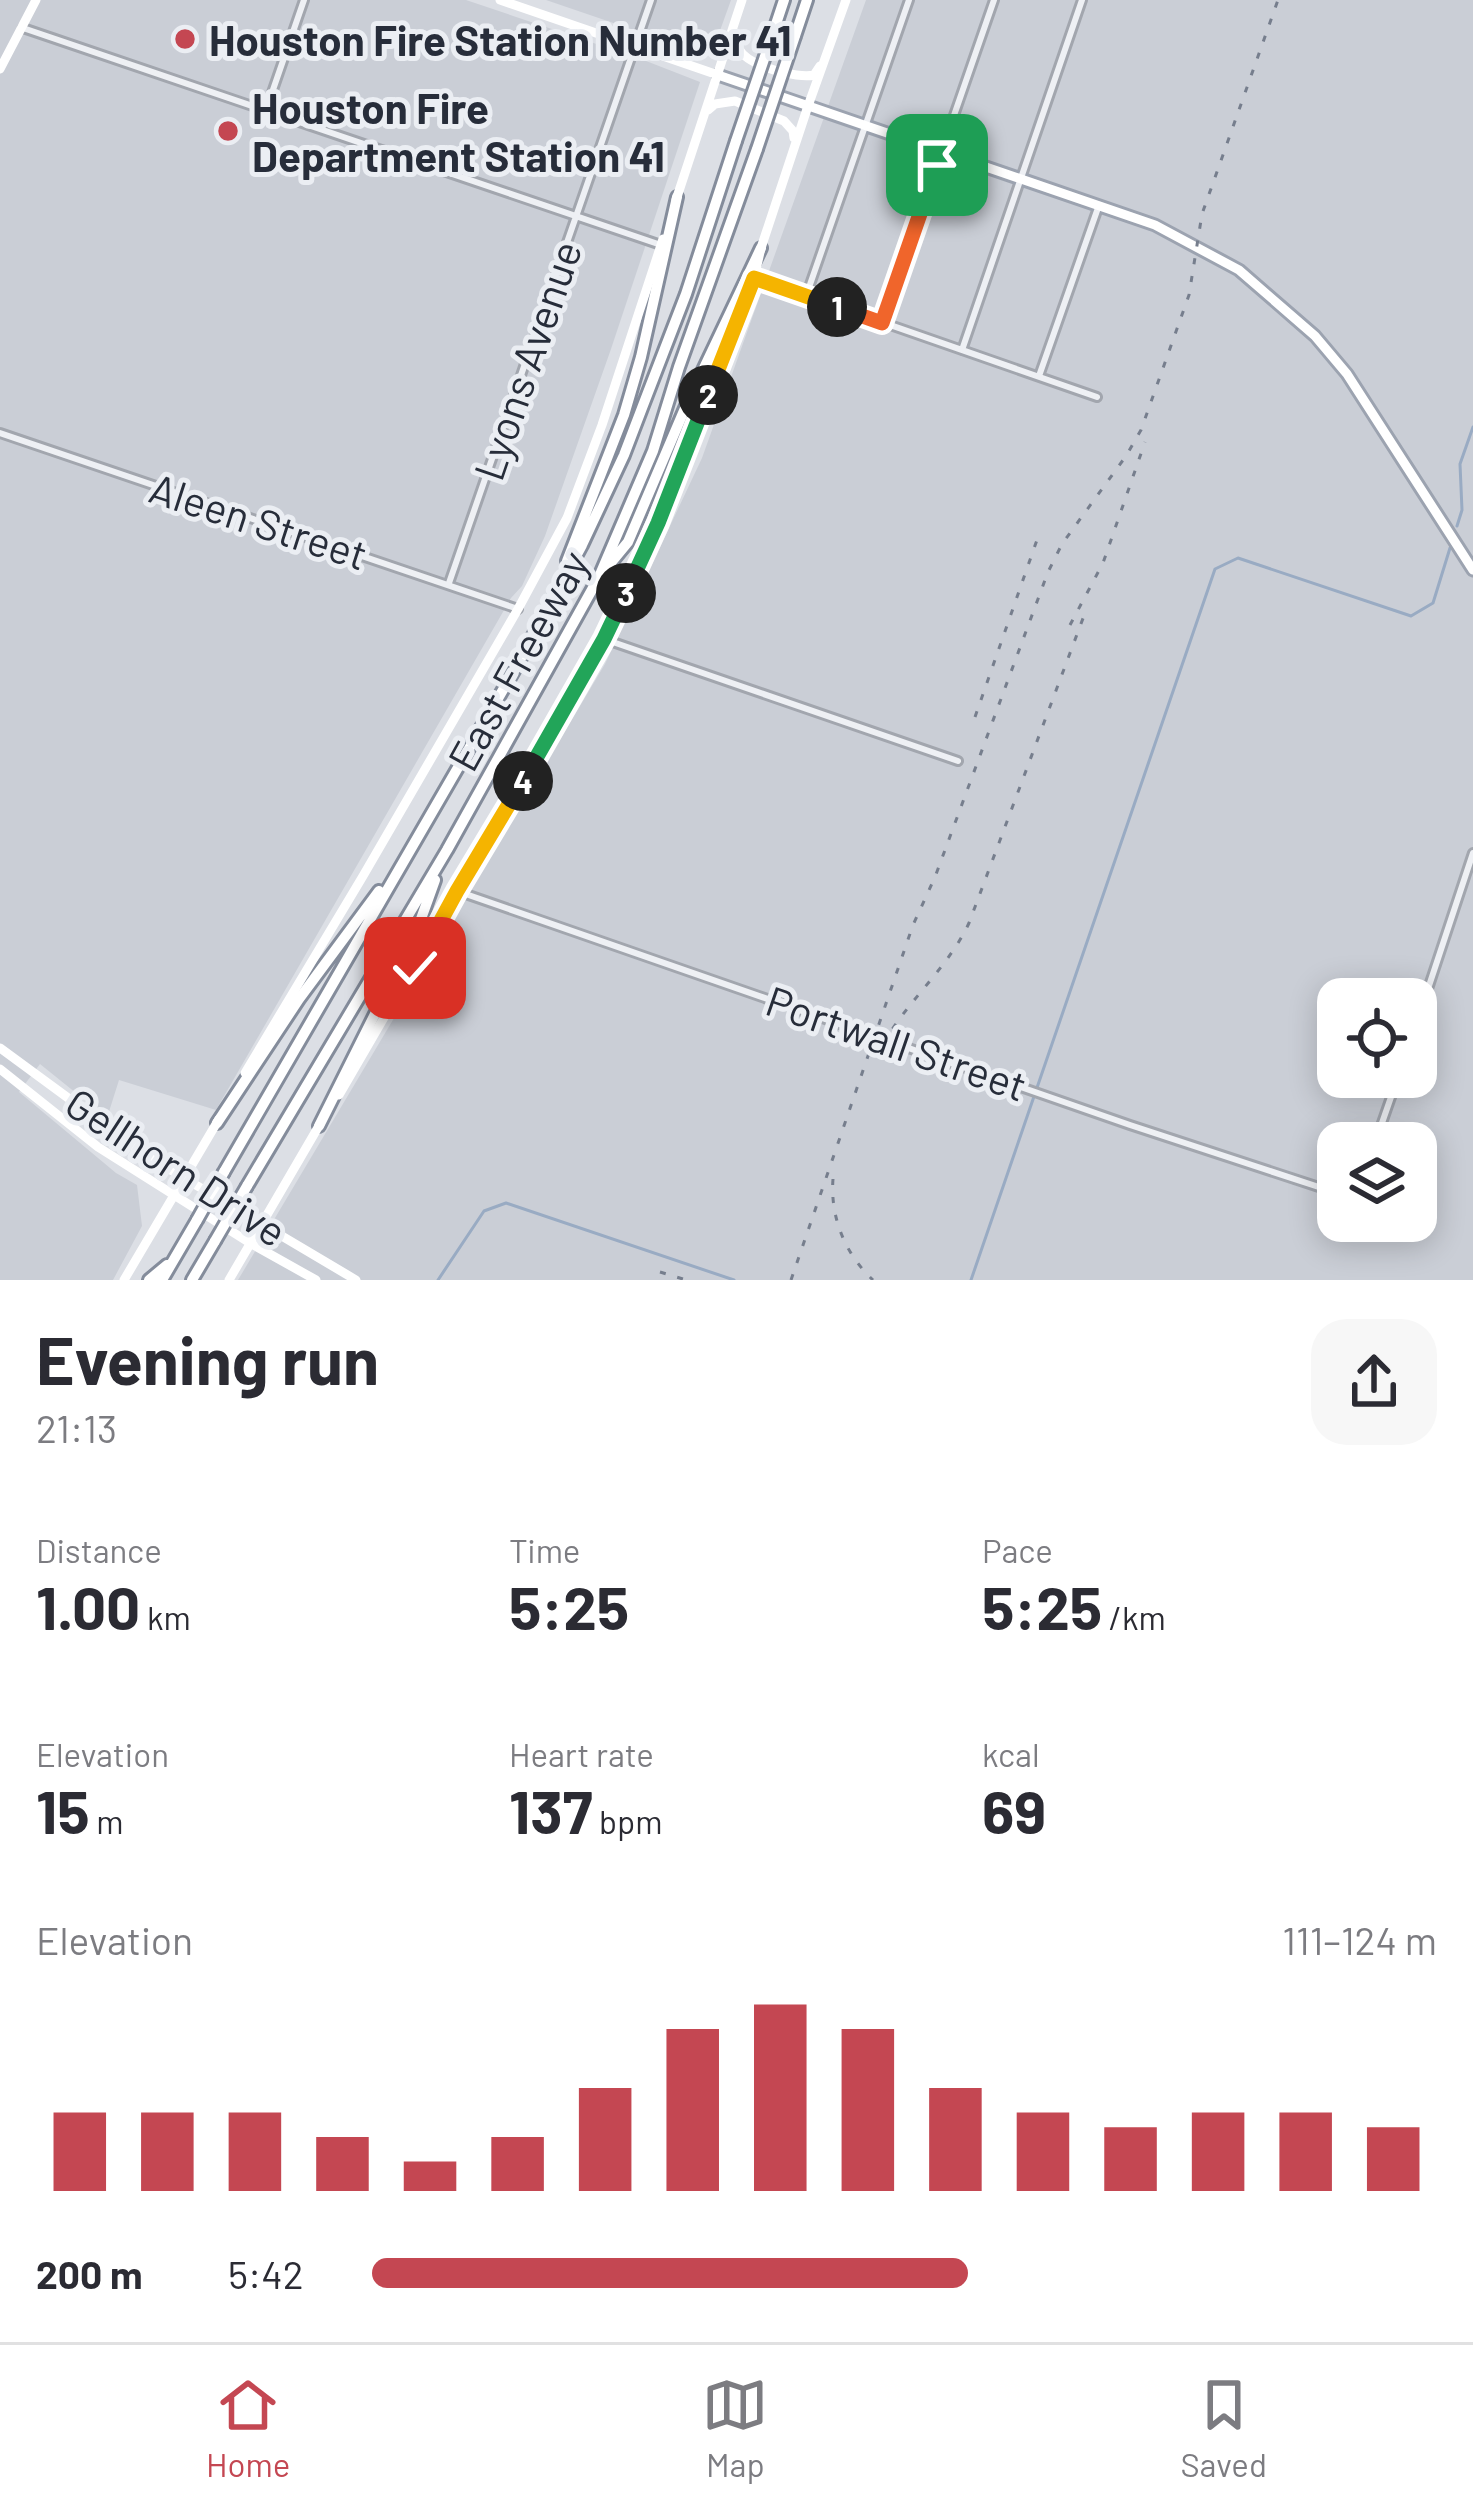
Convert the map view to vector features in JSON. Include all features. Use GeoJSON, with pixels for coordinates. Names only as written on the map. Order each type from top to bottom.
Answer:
{"type":"FeatureCollection","features":[{"type":"Feature","properties":{"kind":"highway","name":"East Freeway"},"geometry":{"type":"LineString","coordinates":[[162,1280],[582,545],[624,455],[686,294],[784,0]]}},
{"type":"Feature","properties":{"kind":"highway","name":"East Freeway"},"geometry":{"type":"LineString","coordinates":[[192,1280],[447,850],[599,577],[653,451],[807,0]]}},
{"type":"Feature","properties":{"kind":"highway"},"geometry":{"type":"LineString","coordinates":[[546,614],[624,415],[677,197]]}},
{"type":"Feature","properties":{"kind":"highway"},"geometry":{"type":"LineString","coordinates":[[599,577],[628,542],[761,248]]}},
{"type":"Feature","properties":{"kind":"highway"},"geometry":{"type":"LineString","coordinates":[[217,1123],[299,999],[410,850]]}},
{"type":"Feature","properties":{"kind":"highway"},"geometry":{"type":"LineString","coordinates":[[319,1126],[417,930],[447,850]]}},
{"type":"Feature","properties":{"kind":"highway"},"geometry":{"type":"LineString","coordinates":[[149,1280],[174,1259]]}},
{"type":"Feature","properties":{"kind":"main road"},"geometry":{"type":"LineString","coordinates":[[0,69],[36,0]]}},
{"type":"Feature","properties":{"kind":"main road"},"geometry":{"type":"LineString","coordinates":[[500,0],[1155,225],[1239,270],[1315,336],[1347,374],[1473,570]]}},
{"type":"Feature","properties":{"kind":"main road"},"geometry":{"type":"LineString","coordinates":[[124,1280],[518,609],[579,491],[742,0]]}},
{"type":"Feature","properties":{"kind":"main road"},"geometry":{"type":"LineString","coordinates":[[229,1280],[604,639],[663,510],[754,278],[846,0]]}},
{"type":"Feature","properties":{"kind":"main road"},"geometry":{"type":"LineString","coordinates":[[733,29],[740,52],[748,60],[799,77],[814,74],[825,59]]}},
{"type":"Feature","properties":{"kind":"main road"},"geometry":{"type":"LineString","coordinates":[[702,118],[715,104],[735,101],[784,121],[793,131],[795,144]]}},
{"type":"Feature","properties":{"kind":"main road","name":"Gellhorn Drive"},"geometry":{"type":"LineString","coordinates":[[0,1048],[147,1156],[356,1280]]}},
{"type":"Feature","properties":{"kind":"main road","name":"Gellhorn Drive"},"geometry":{"type":"LineString","coordinates":[[0,1069],[98,1148],[316,1280]]}},
{"type":"Feature","properties":{"kind":"main road"},"geometry":{"type":"LineString","coordinates":[[73,1127],[86,1113]]}},
{"type":"Feature","properties":{"kind":"street"},"geometry":{"type":"LineString","coordinates":[[266,111],[304,0]]}},
{"type":"Feature","properties":{"kind":"street","name":"Lyons Avenue"},"geometry":{"type":"LineString","coordinates":[[449,584],[651,0]]}},
{"type":"Feature","properties":{"kind":"street"},"geometry":{"type":"LineString","coordinates":[[806,296],[909,0]]}},
{"type":"Feature","properties":{"kind":"street"},"geometry":{"type":"LineString","coordinates":[[882,323],[994,0]]}},
{"type":"Feature","properties":{"kind":"street"},"geometry":{"type":"LineString","coordinates":[[962,350],[1082,0]]}},
{"type":"Feature","properties":{"kind":"street"},"geometry":{"type":"LineString","coordinates":[[22,27],[661,245]]}},
{"type":"Feature","properties":{"kind":"street"},"geometry":{"type":"LineString","coordinates":[[1039,376],[1099,205]]}},
{"type":"Feature","properties":{"kind":"street"},"geometry":{"type":"LineString","coordinates":[[754,278],[1097,397]]}},
{"type":"Feature","properties":{"kind":"street","name":"Aleen Street"},"geometry":{"type":"LineString","coordinates":[[0,433],[518,609]]}},
{"type":"Feature","properties":{"kind":"street"},"geometry":{"type":"LineString","coordinates":[[604,639],[958,761]]}},
{"type":"Feature","properties":{"kind":"street"},"geometry":{"type":"LineString","coordinates":[[1432,978],[1473,853]]}},
{"type":"Feature","properties":{"kind":"street","name":"Portwall Street"},"geometry":{"type":"LineString","coordinates":[[457,891],[1317,1186]]}},
{"type":"Feature","properties":{"kind":"shaded area"},"geometry":{"type":"Polygon","coordinates":[[[0,0],[466,0],[700,82],[545,536],[522,586],[216,1110],[119,1080],[107,1118],[40,1064],[19,1092],[137,1185],[142,1226],[113,1280],[0,1280],[0,0]]]}},
{"type":"Feature","properties":{"kind":"shaded area"},"geometry":{"type":"Polygon","coordinates":[[[546,0],[731,0],[707,55],[546,0]]]}},
{"type":"Feature","properties":{"kind":"shaded area"},"geometry":{"type":"Polygon","coordinates":[[[866,0],[1473,0],[1473,1280],[238,1280],[605,664],[702,458],[866,0]]]}},
{"type":"Feature","properties":{"kind":"waterway"},"geometry":{"type":"LineString","coordinates":[[1457,526],[1462,510],[1460,464],[1473,427]]}},
{"type":"Feature","properties":{"kind":"waterway"},"geometry":{"type":"LineString","coordinates":[[971,1280],[1215,569],[1238,558],[1411,616],[1433,603],[1450,548]]}},
{"type":"Feature","properties":{"kind":"waterway"},"geometry":{"type":"LineString","coordinates":[[438,1280],[484,1211],[506,1203],[734,1280]]}},
{"type":"Feature","properties":{"kind":"railway"},"geometry":{"type":"LineString","coordinates":[[791,1280],[913,925],[1048,572],[1062,544],[1141,430],[1189,295],[1202,214],[1278,0]]}},
{"type":"Feature","properties":{"kind":"railway"},"geometry":{"type":"LineString","coordinates":[[1070,625],[1103,563],[1145,442]]}},
{"type":"Feature","properties":{"kind":"railway"},"geometry":{"type":"LineString","coordinates":[[975,717],[1038,537]]}},
{"type":"Feature","properties":{"kind":"railway"},"geometry":{"type":"LineString","coordinates":[[883,1044],[969,923],[1085,613]]}},
{"type":"Feature","properties":{"kind":"railway"},"geometry":{"type":"LineString","coordinates":[[833,1179],[841,1234],[873,1280]]}},
{"type":"Feature","properties":{"kind":"railway"},"geometry":{"type":"LineString","coordinates":[[660,1272],[686,1280]]}},
{"type":"Feature","properties":{"kind":"place","name":"Houston Fire Station Number 41"},"geometry":{"type":"Point","coordinates":[185,39]}},
{"type":"Feature","properties":{"kind":"place","name":"Houston Fire Department Station 41"},"geometry":{"type":"Point","coordinates":[228,131]}},
{"type":"Feature","properties":{"kind":"route"},"geometry":{"type":"LineString","coordinates":[[415,968],[604,639],[658,523],[754,278],[882,323],[937,165]]}}]}
